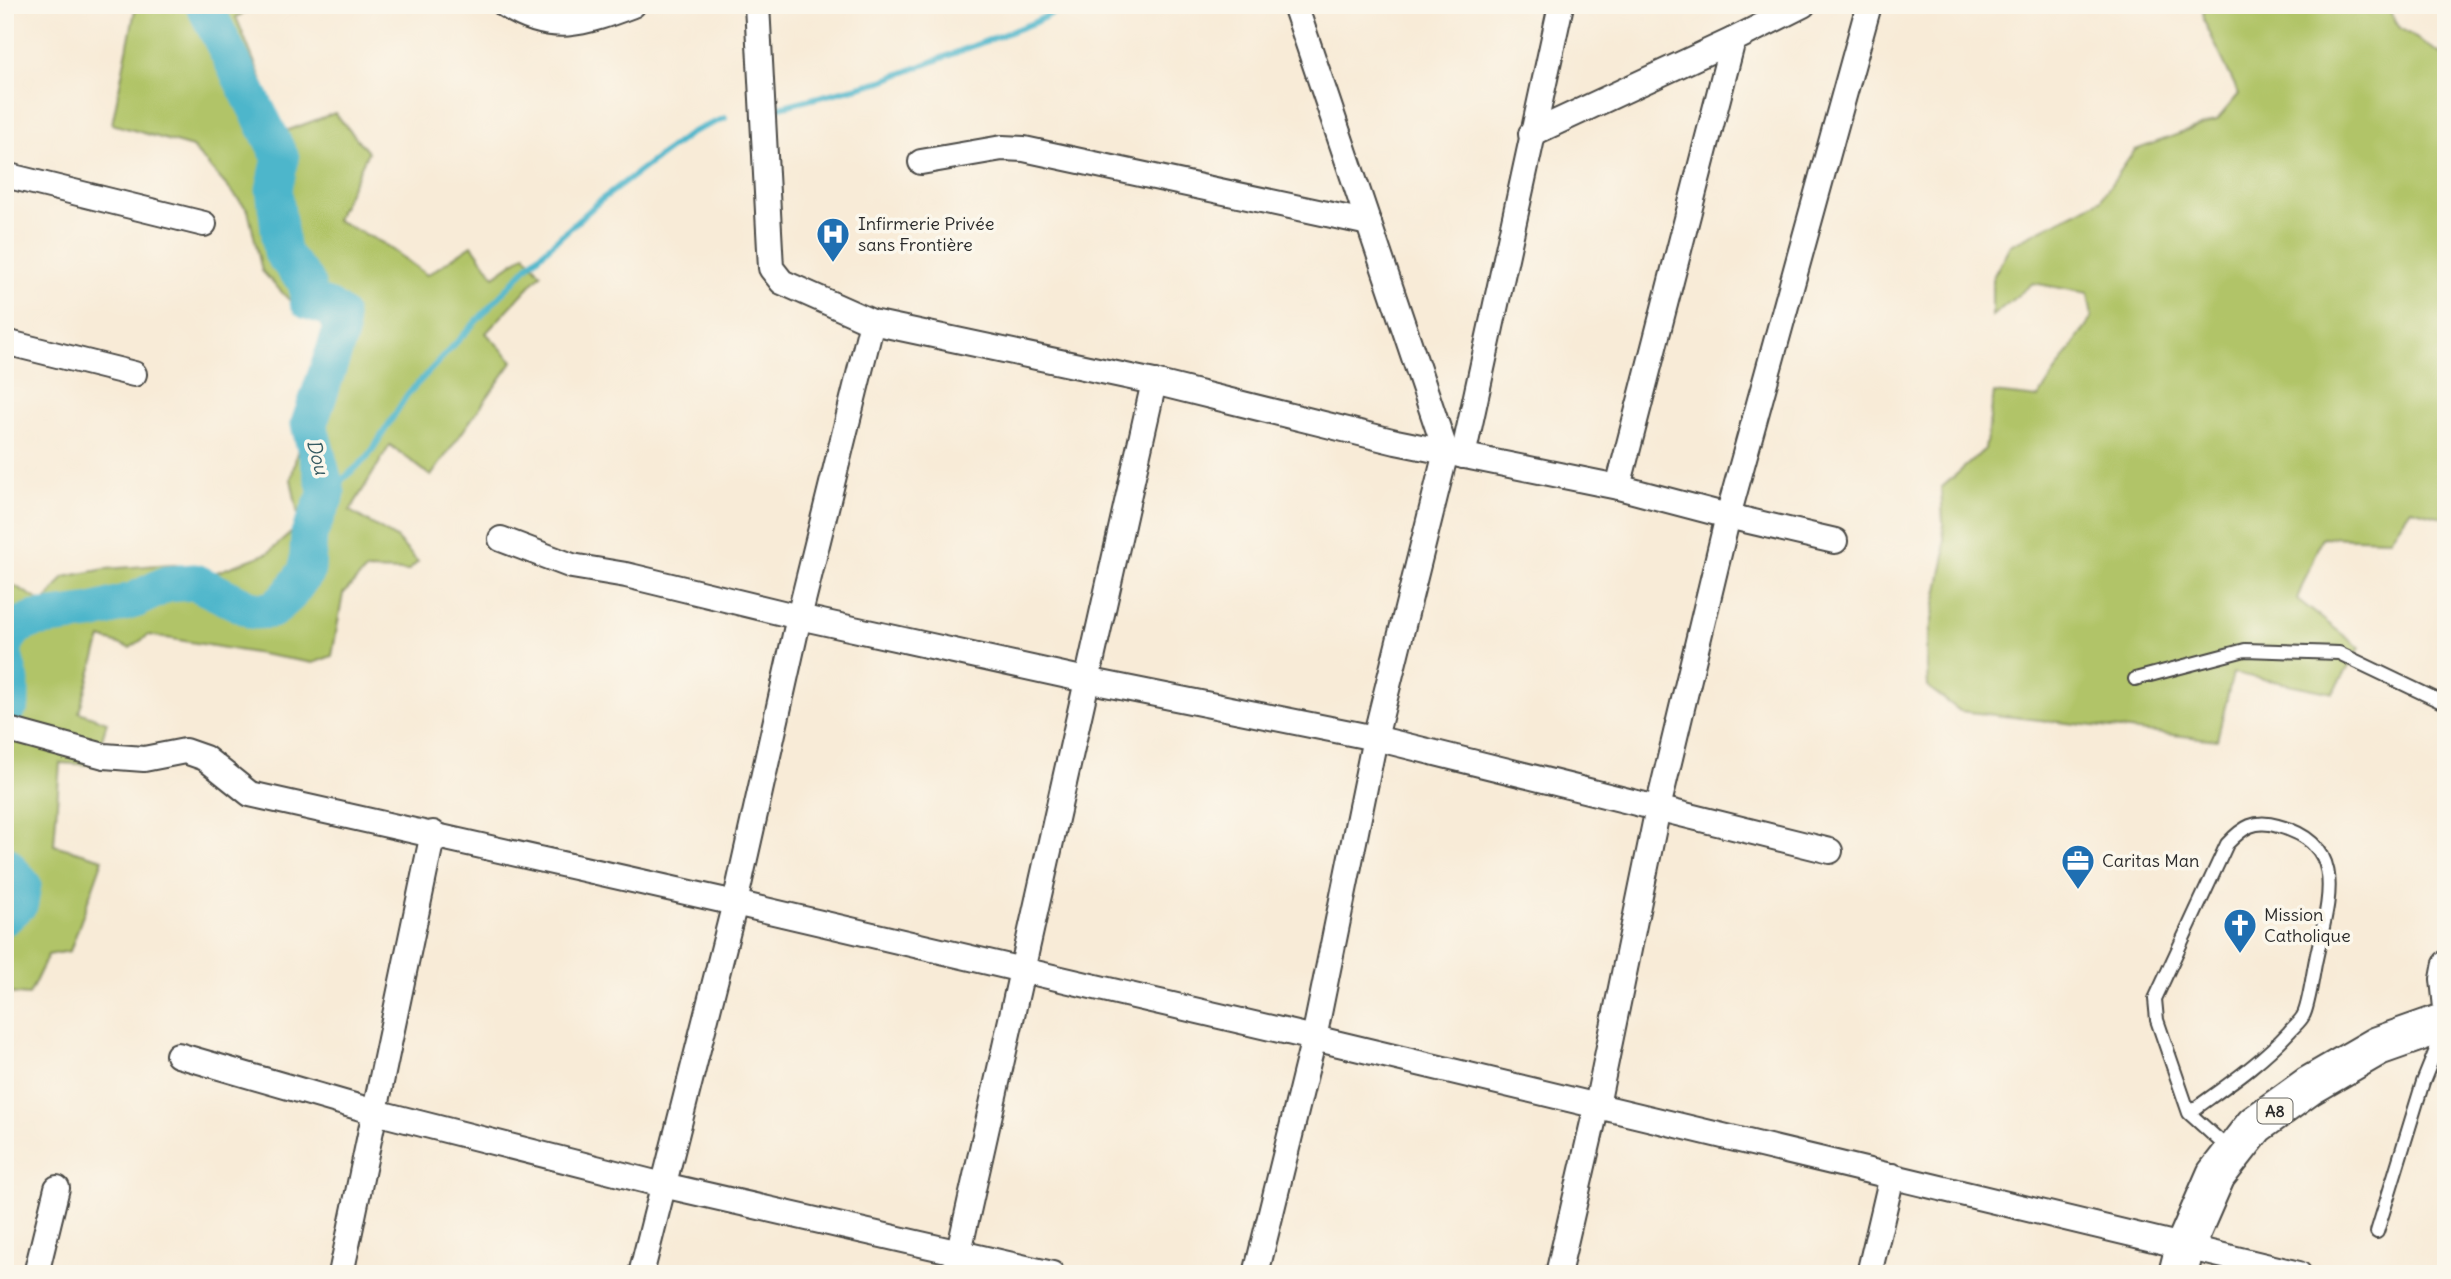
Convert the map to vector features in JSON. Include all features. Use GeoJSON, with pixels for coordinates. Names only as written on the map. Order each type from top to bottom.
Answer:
{"type":"FeatureCollection","features":[{"type":"Feature","properties":{"kind":"main road","name":"A8"},"geometry":{"type":"LineString","coordinates":[[2182,1260],[2216,1175],[2255,1125],[2309,1086],[2378,1046],[2446,1024]]}},
{"type":"Feature","properties":{"kind":"street"},"geometry":{"type":"LineString","coordinates":[[505,5],[544,24],[589,22],[633,5]]}},
{"type":"Feature","properties":{"kind":"street"},"geometry":{"type":"LineString","coordinates":[[757,5],[771,268],[782,282],[873,321],[1154,382],[1396,442],[1618,487],[1835,541]]}},
{"type":"Feature","properties":{"kind":"street"},"geometry":{"type":"LineString","coordinates":[[1295,5],[1369,223],[1454,454]]}},
{"type":"Feature","properties":{"kind":"street"},"geometry":{"type":"LineString","coordinates":[[1256,1274],[1314,1038],[1375,738],[1454,454],[1560,5]]}},
{"type":"Feature","properties":{"kind":"street"},"geometry":{"type":"LineString","coordinates":[[1531,134],[1803,5]]}},
{"type":"Feature","properties":{"kind":"street"},"geometry":{"type":"LineString","coordinates":[[1558,1274],[1597,1105],[1658,808],[1728,516],[1869,5]]}},
{"type":"Feature","properties":{"kind":"street"},"geometry":{"type":"LineString","coordinates":[[1618,487],[1733,40]]}},
{"type":"Feature","properties":{"kind":"street"},"geometry":{"type":"LineString","coordinates":[[921,162],[1002,148],[1024,149],[1369,223]]}},
{"type":"Feature","properties":{"kind":"street"},"geometry":{"type":"LineString","coordinates":[[5,175],[204,224]]}},
{"type":"Feature","properties":{"kind":"street"},"geometry":{"type":"LineString","coordinates":[[641,1274],[736,903],[799,617],[873,321]]}},
{"type":"Feature","properties":{"kind":"street"},"geometry":{"type":"LineString","coordinates":[[5,342],[134,374]]}},
{"type":"Feature","properties":{"kind":"street"},"geometry":{"type":"LineString","coordinates":[[956,1263],[1154,382]]}},
{"type":"Feature","properties":{"kind":"street"},"geometry":{"type":"LineString","coordinates":[[501,539],[572,566],[626,575],[799,617],[1086,680],[1375,738],[1830,851]]}},
{"type":"Feature","properties":{"kind":"street"},"geometry":{"type":"LineString","coordinates":[[5,729],[104,756],[144,759],[185,751],[205,758],[250,794],[433,833],[1597,1105],[1892,1177],[2182,1260],[2299,1274]]}},
{"type":"Feature","properties":{"kind":"street"},"geometry":{"type":"LineString","coordinates":[[341,1274],[433,833]]}},
{"type":"Feature","properties":{"kind":"street"},"geometry":{"type":"LineString","coordinates":[[2446,963],[2442,979],[2446,1008]]}},
{"type":"Feature","properties":{"kind":"street"},"geometry":{"type":"LineString","coordinates":[[177,1055],[375,1112],[956,1263],[1052,1274]]}},
{"type":"Feature","properties":{"kind":"street"},"geometry":{"type":"LineString","coordinates":[[1868,1274],[1892,1177]]}},
{"type":"Feature","properties":{"kind":"street"},"geometry":{"type":"LineString","coordinates":[[36,1274],[57,1188]]}},
{"type":"Feature","properties":{"kind":"lane"},"geometry":{"type":"LineString","coordinates":[[2135,679],[2245,650],[2339,653],[2446,704]]}},
{"type":"Feature","properties":{"kind":"lane"},"geometry":{"type":"LineString","coordinates":[[2189,1113],[2250,1067],[2304,1015],[2331,887],[2327,866],[2314,844],[2294,830],[2265,822],[2241,829],[2227,844],[2155,999],[2157,1020],[2189,1113],[2233,1154]]}},
{"type":"Feature","properties":{"kind":"lane"},"geometry":{"type":"LineString","coordinates":[[2377,1232],[2423,1082],[2446,1024]]}},
{"type":"Feature","properties":{"kind":"green space"},"geometry":{"type":"Polygon","coordinates":[[[136,5],[258,5],[236,17],[267,93],[257,99],[275,135],[335,113],[368,152],[336,220],[383,243],[427,275],[472,245],[494,276],[525,254],[541,274],[486,333],[513,361],[431,476],[390,445],[350,511],[396,538],[418,562],[408,571],[366,570],[343,594],[332,656],[313,663],[149,635],[130,648],[101,638],[79,712],[107,722],[94,765],[60,763],[54,845],[103,859],[70,951],[48,955],[29,995],[5,993],[5,587],[15,586],[44,603],[64,577],[105,569],[172,564],[209,575],[268,553],[300,525],[291,479],[329,315],[290,301],[262,271],[248,210],[192,147],[112,124],[136,5]]]}},
{"type":"Feature","properties":{"kind":"green space"},"geometry":{"type":"Polygon","coordinates":[[[2203,5],[2386,5],[2400,28],[2446,57],[2446,518],[2411,509],[2390,539],[2322,537],[2297,599],[2360,648],[2333,693],[2233,673],[2217,740],[1960,711],[1928,687],[1926,650],[1945,555],[1941,488],[1985,449],[1994,393],[2038,398],[2092,317],[2088,293],[2033,283],[1992,316],[1992,279],[2010,245],[2100,200],[2135,150],[2217,120],[2239,94],[2204,21],[2203,5]]]}},
{"type":"Feature","properties":{"kind":"waterway","name":"Dou"},"geometry":{"type":"LineString","coordinates":[[5,646],[16,627],[35,619],[92,612],[135,600],[167,584],[195,582],[255,611],[272,610],[289,595],[307,570],[309,534],[327,493],[309,424],[340,334],[339,315],[330,308],[308,301],[307,283],[282,253],[274,189],[281,158],[204,5]]}},
{"type":"Feature","properties":{"kind":"waterway"},"geometry":{"type":"LineString","coordinates":[[772,109],[882,81],[1033,23],[1068,5]]}},
{"type":"Feature","properties":{"kind":"waterway"},"geometry":{"type":"LineString","coordinates":[[327,493],[368,457],[407,395],[530,264],[601,200],[692,132],[725,118]]}},
{"type":"Feature","properties":{"kind":"waterway","name":"Dou"},"geometry":{"type":"LineString","coordinates":[[5,659],[11,681],[11,704],[5,710]]}},
{"type":"Feature","properties":{"kind":"waterway","name":"Dou"},"geometry":{"type":"LineString","coordinates":[[5,864],[23,885],[20,903],[5,917]]}},
{"type":"Feature","properties":{"kind":"place","name":"Infirmerie Privée sans Frontière"},"geometry":{"type":"Point","coordinates":[833,264]}},
{"type":"Feature","properties":{"kind":"place","name":"Caritas Man"},"geometry":{"type":"Point","coordinates":[2078,891]}},
{"type":"Feature","properties":{"kind":"place","name":"Mission Catholique"},"geometry":{"type":"Point","coordinates":[2240,955]}}]}
